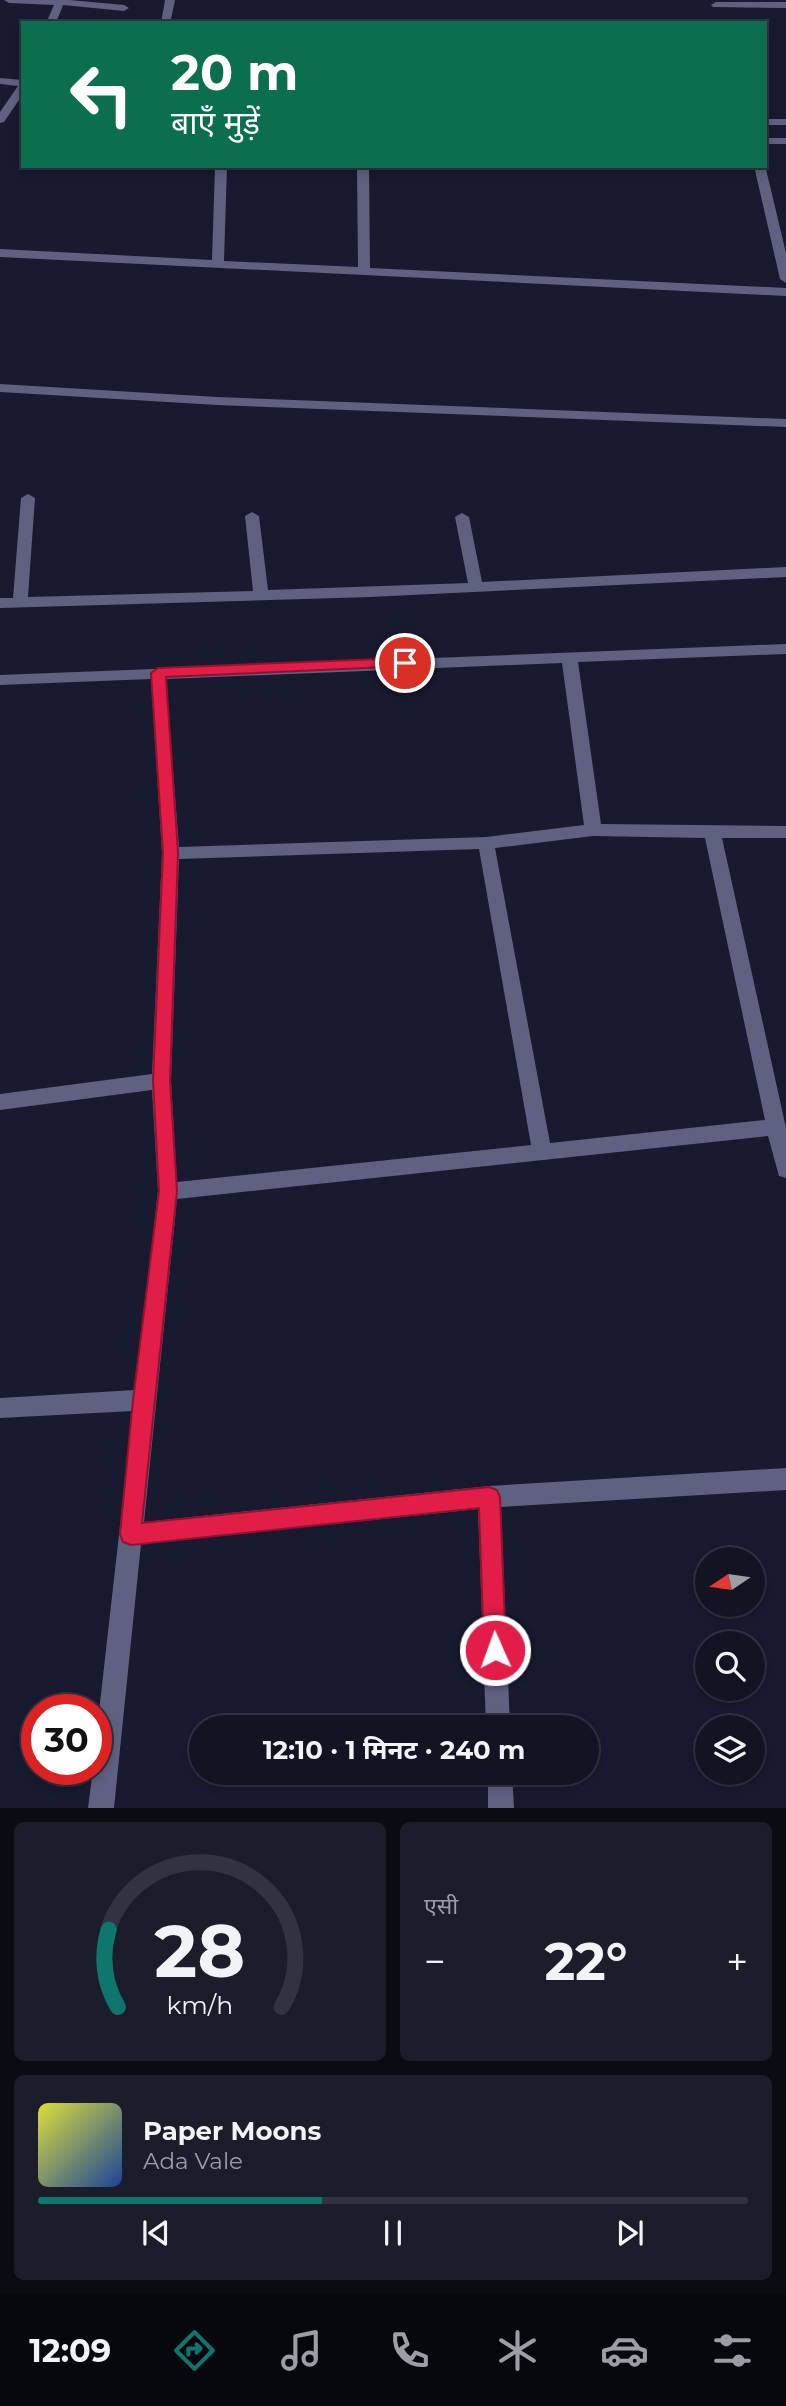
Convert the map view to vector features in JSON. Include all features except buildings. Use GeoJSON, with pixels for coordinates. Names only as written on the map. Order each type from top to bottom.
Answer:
{"type":"FeatureCollection","features":[{"type":"Feature","properties":{"kind":"street"},"geometry":{"type":"LineString","coordinates":[[9,0],[61,1],[124,8]]}},
{"type":"Feature","properties":{"kind":"street"},"geometry":{"type":"LineString","coordinates":[[165,21],[170,0]]}},
{"type":"Feature","properties":{"kind":"street"},"geometry":{"type":"LineString","coordinates":[[52,21],[61,1]]}},
{"type":"Feature","properties":{"kind":"street"},"geometry":{"type":"LineString","coordinates":[[716,7],[786,5]]}},
{"type":"Feature","properties":{"kind":"street"},"geometry":{"type":"LineString","coordinates":[[0,81],[21,85]]}},
{"type":"Feature","properties":{"kind":"street"},"geometry":{"type":"LineString","coordinates":[[0,120],[21,88]]}},
{"type":"Feature","properties":{"kind":"street"},"geometry":{"type":"LineString","coordinates":[[767,122],[786,122]]}},
{"type":"Feature","properties":{"kind":"street"},"geometry":{"type":"LineString","coordinates":[[767,141],[786,141]]}},
{"type":"Feature","properties":{"kind":"street"},"geometry":{"type":"LineString","coordinates":[[218,264],[221,168]]}},
{"type":"Feature","properties":{"kind":"street"},"geometry":{"type":"LineString","coordinates":[[363,168],[363,272]]}},
{"type":"Feature","properties":{"kind":"street"},"geometry":{"type":"LineString","coordinates":[[760,168],[786,279]]}},
{"type":"Feature","properties":{"kind":"street"},"geometry":{"type":"LineString","coordinates":[[0,253],[786,292]]}},
{"type":"Feature","properties":{"kind":"street"},"geometry":{"type":"LineString","coordinates":[[0,388],[217,401],[786,423]]}},
{"type":"Feature","properties":{"kind":"street"},"geometry":{"type":"LineString","coordinates":[[20,603],[28,498]]}},
{"type":"Feature","properties":{"kind":"street"},"geometry":{"type":"LineString","coordinates":[[252,516],[261,595]]}},
{"type":"Feature","properties":{"kind":"street"},"geometry":{"type":"LineString","coordinates":[[462,517],[476,587]]}},
{"type":"Feature","properties":{"kind":"street"},"geometry":{"type":"LineString","coordinates":[[0,603],[476,587],[786,572]]}},
{"type":"Feature","properties":{"kind":"street"},"geometry":{"type":"LineString","coordinates":[[0,680],[786,649]]}},
{"type":"Feature","properties":{"kind":"street"},"geometry":{"type":"LineString","coordinates":[[569,656],[593,830]]}},
{"type":"Feature","properties":{"kind":"street"},"geometry":{"type":"LineString","coordinates":[[101,1808],[143,1400],[168,1191],[161,1081],[171,853],[158,673]]}},
{"type":"Feature","properties":{"kind":"street"},"geometry":{"type":"LineString","coordinates":[[171,853],[486,843],[593,830],[786,832]]}},
{"type":"Feature","properties":{"kind":"street"},"geometry":{"type":"LineString","coordinates":[[712,832],[786,1170]]}},
{"type":"Feature","properties":{"kind":"street"},"geometry":{"type":"LineString","coordinates":[[486,843],[542,1152]]}},
{"type":"Feature","properties":{"kind":"street"},"geometry":{"type":"LineString","coordinates":[[0,1102],[161,1081]]}},
{"type":"Feature","properties":{"kind":"street"},"geometry":{"type":"LineString","coordinates":[[168,1191],[776,1128]]}},
{"type":"Feature","properties":{"kind":"street"},"geometry":{"type":"LineString","coordinates":[[0,1409],[143,1400]]}},
{"type":"Feature","properties":{"kind":"street"},"geometry":{"type":"LineString","coordinates":[[131,1534],[489,1497],[786,1479]]}},
{"type":"Feature","properties":{"kind":"street"},"geometry":{"type":"LineString","coordinates":[[489,1497],[498,1715]]}},
{"type":"Feature","properties":{"kind":"street"},"geometry":{"type":"LineString","coordinates":[[500,1785],[501,1808]]}},
{"type":"Feature","properties":{"kind":"route"},"geometry":{"type":"LineString","coordinates":[[405,663],[158,673],[171,853],[161,1081],[168,1191],[143,1400],[131,1534],[489,1497],[495,1650]]}}]}
